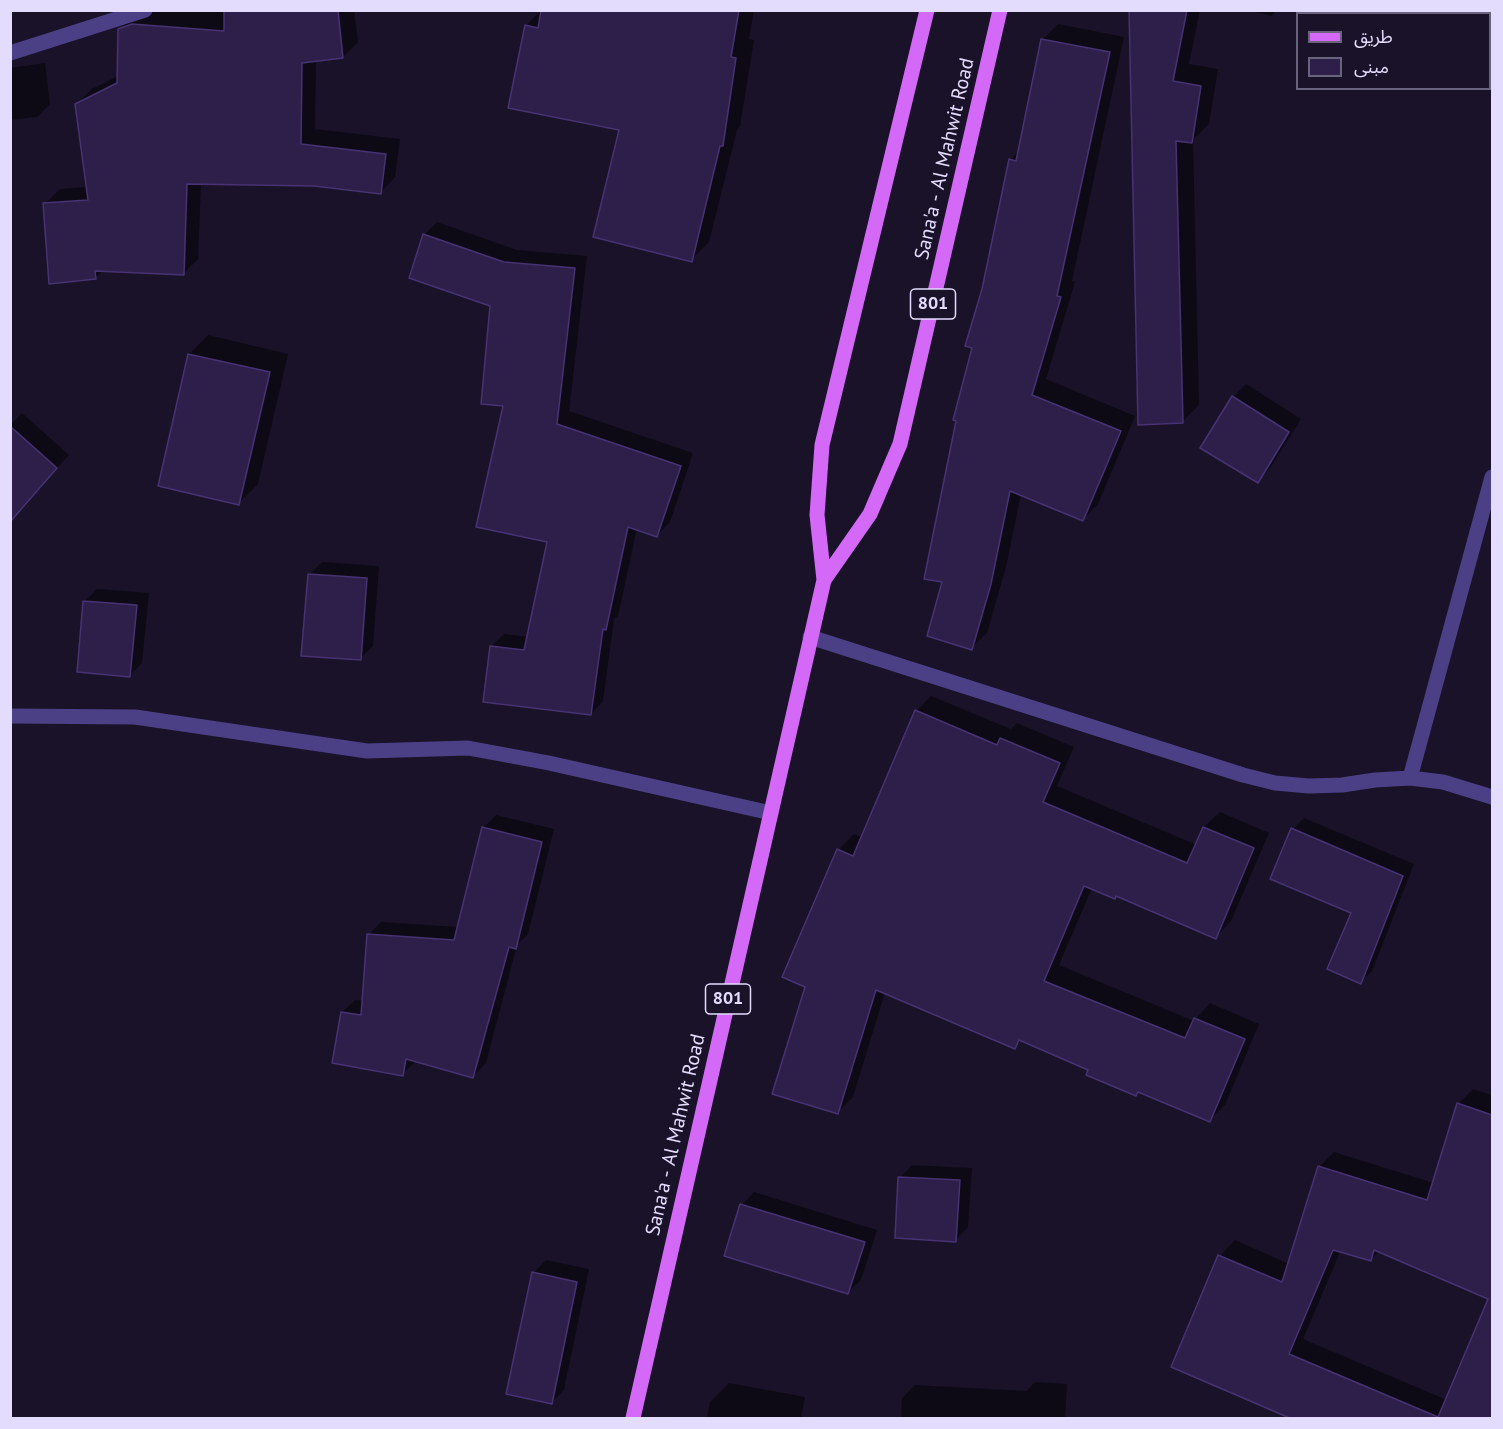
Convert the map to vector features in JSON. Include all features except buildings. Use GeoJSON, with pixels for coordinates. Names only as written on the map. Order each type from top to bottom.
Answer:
{"type":"FeatureCollection","features":[{"type":"Feature","properties":{"kind":"main road","name":"Sana'a - Al Mahwit Road"},"geometry":{"type":"LineString","coordinates":[[633,1419],[824,580],[817,515],[822,445],[927,10]]}},
{"type":"Feature","properties":{"kind":"main road","name":"Sana'a - Al Mahwit Road"},"geometry":{"type":"LineString","coordinates":[[824,580],[870,514],[900,444],[1000,10]]}},
{"type":"Feature","properties":{"kind":"street"},"geometry":{"type":"LineString","coordinates":[[10,53],[146,10]]}},
{"type":"Feature","properties":{"kind":"street"},"geometry":{"type":"LineString","coordinates":[[1410,778],[1492,477]]}},
{"type":"Feature","properties":{"kind":"street"},"geometry":{"type":"LineString","coordinates":[[810,637],[1243,775],[1275,783],[1309,786],[1342,785],[1410,778],[1443,782],[1492,797]]}},
{"type":"Feature","properties":{"kind":"street"},"geometry":{"type":"LineString","coordinates":[[10,717],[135,717],[367,752],[468,748],[549,763],[771,813]]}}]}
